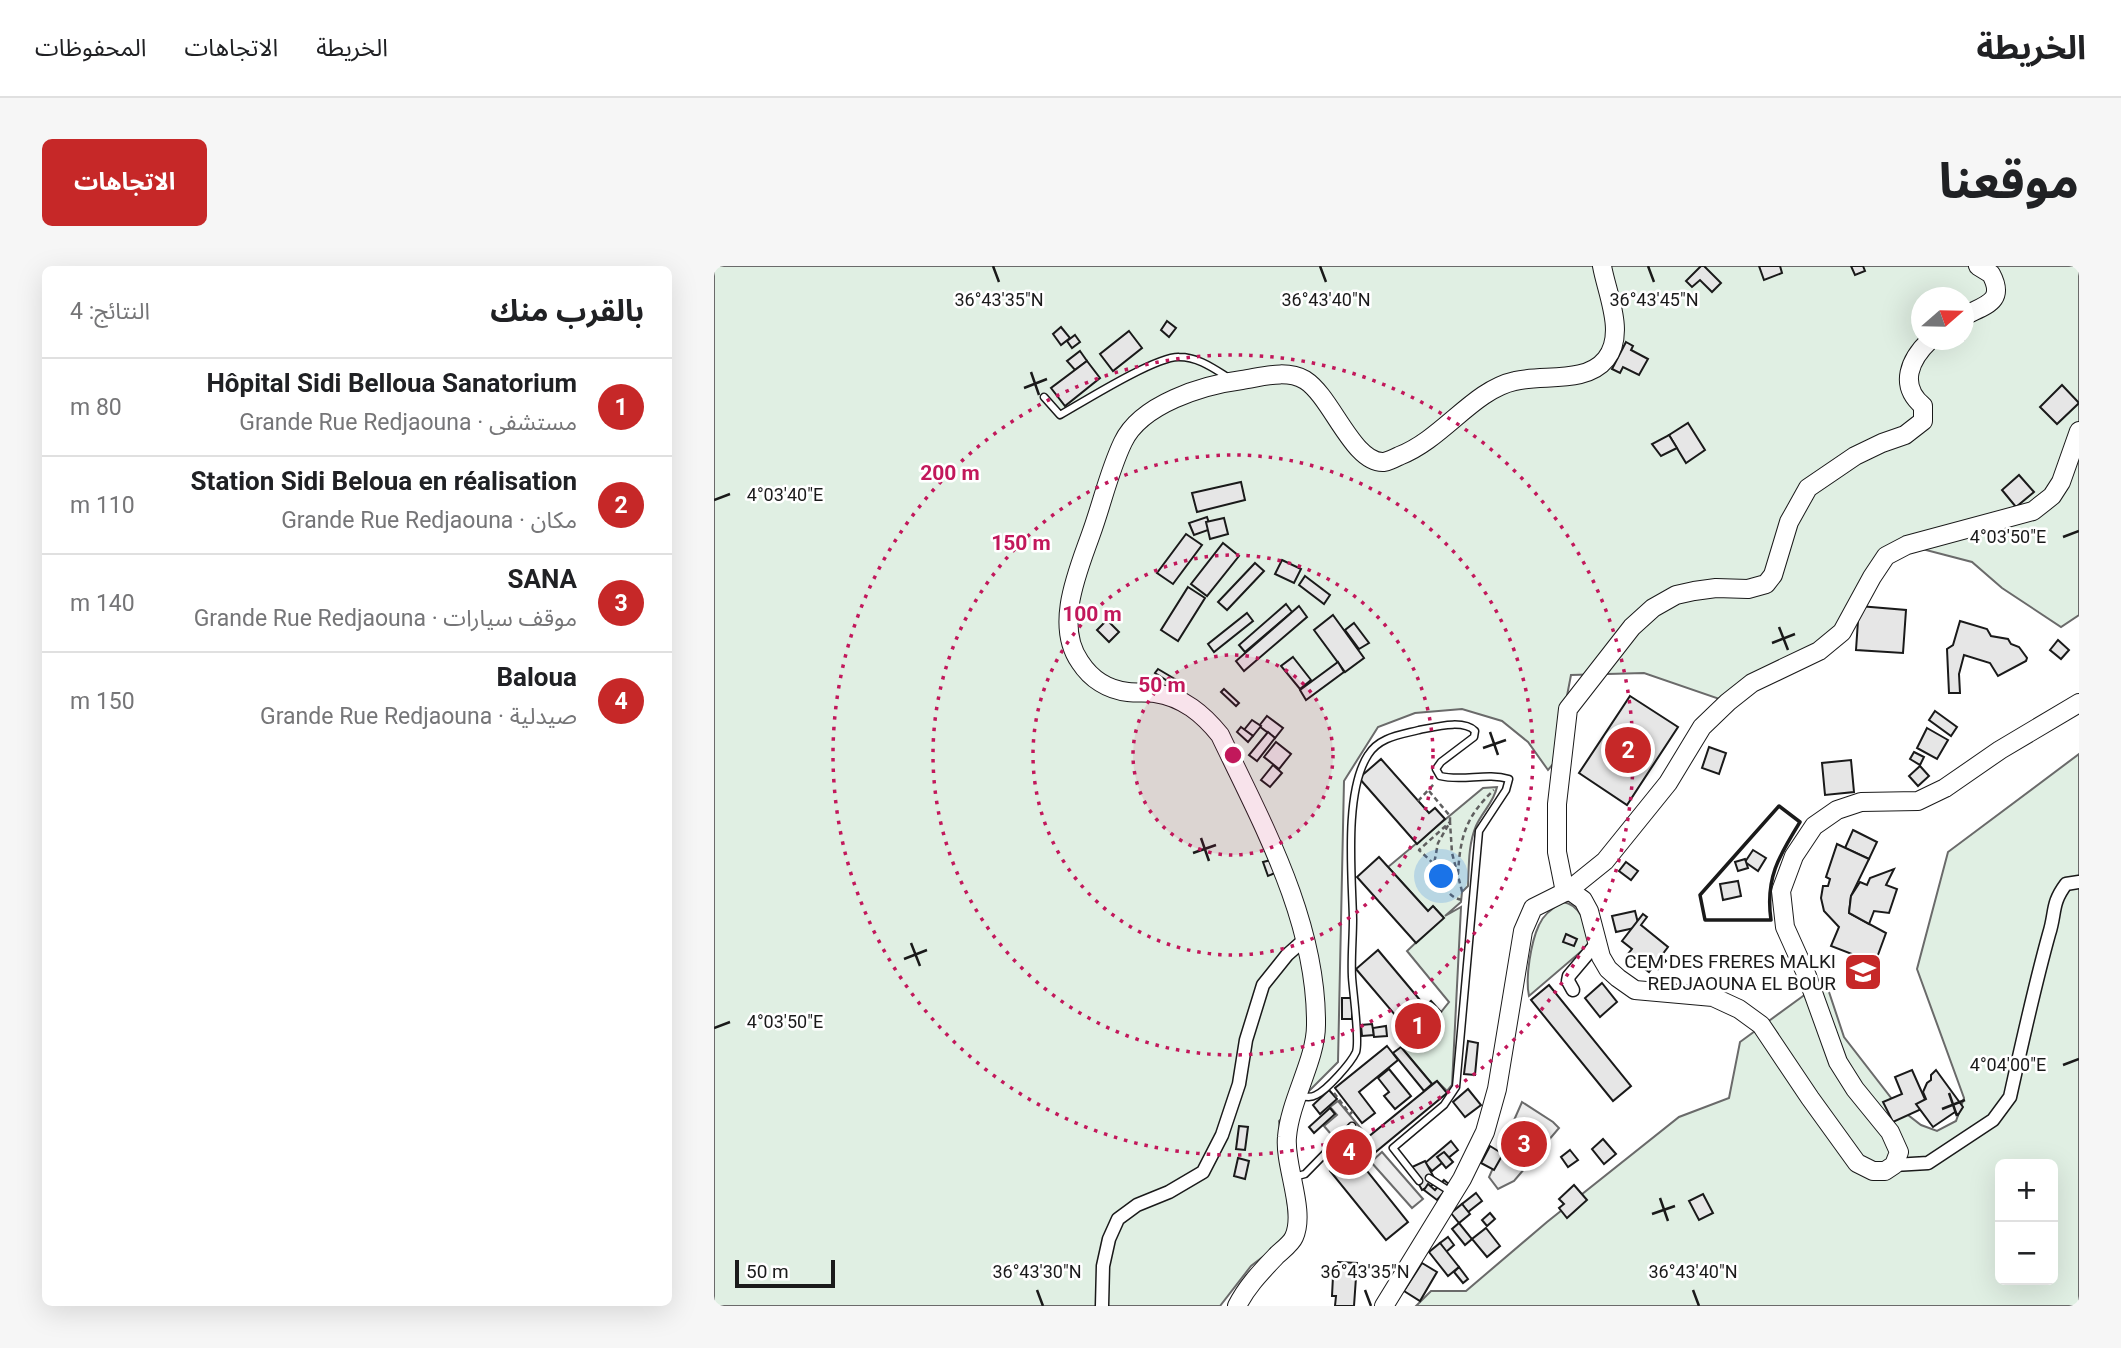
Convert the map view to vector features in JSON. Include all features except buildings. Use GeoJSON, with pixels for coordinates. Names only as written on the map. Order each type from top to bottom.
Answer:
{"type":"FeatureCollection","features":[{"type":"Feature","properties":{"kind":"street"},"geometry":{"type":"LineString","coordinates":[[1237,1306],[1253,1279],[1294,1238],[1297,1220],[1286,1140],[1316,1027],[1310,965],[1281,866],[1220,735],[1206,717],[1189,705],[1156,693],[1107,688],[1079,661],[1068,634],[1070,605],[1078,572],[1124,440],[1140,420],[1176,398],[1214,384],[1280,374],[1293,375],[1306,380],[1326,401],[1358,449],[1368,459],[1385,462],[1424,444],[1475,401],[1513,381],[1588,373],[1600,365],[1608,357],[1617,327],[1602,266]]}},
{"type":"Feature","properties":{"kind":"street"},"geometry":{"type":"LineString","coordinates":[[1974,310],[1995,298],[1997,293],[1991,274],[1978,266]]}},
{"type":"Feature","properties":{"kind":"street"},"geometry":{"type":"LineString","coordinates":[[1920,350],[1908,376],[1913,397],[1923,406],[1923,421],[1905,435],[1855,456],[1808,488],[1789,522],[1773,575],[1766,584],[1748,589],[1716,588],[1694,591],[1676,595],[1653,608],[1632,627],[1568,709],[1557,804],[1557,852],[1567,891],[1583,900],[1589,911],[1596,944],[1608,969],[1635,990],[1713,997],[1740,1009],[1761,1026],[1857,1163],[1873,1171],[1885,1171],[1894,1165],[1928,1163],[1993,1120],[2003,1109],[2010,1097],[2056,897],[2066,884],[2079,882]]}},
{"type":"Feature","properties":{"kind":"street"},"geometry":{"type":"LineString","coordinates":[[1384,1306],[1454,1194],[1485,1132],[1497,1090],[1523,931],[1533,908],[1567,891],[1605,861],[1668,783],[1702,727],[1728,702],[1752,683],[1819,651],[1842,632],[1886,556],[1907,545],[2033,511],[2052,496],[2061,482],[2079,431]]}},
{"type":"Feature","properties":{"kind":"street"},"geometry":{"type":"LineString","coordinates":[[1894,1165],[1899,1152],[1890,1132],[1855,1089],[1838,1062],[1786,927],[1781,891],[1794,856],[1814,826],[1837,810],[1861,802],[1918,801],[1945,788],[2000,750],[2079,703]]}},
{"type":"Feature","properties":{"kind":"street"},"geometry":{"type":"LineString","coordinates":[[1102,1306],[1103,1266],[1109,1239],[1118,1219],[1137,1205],[1169,1192],[1203,1171],[1222,1135],[1239,1084],[1246,1040],[1263,985],[1287,954],[1304,940]]}},
{"type":"Feature","properties":{"kind":"street"},"geometry":{"type":"LineString","coordinates":[[1573,990],[1568,981],[1569,976],[1596,944]]}},
{"type":"Feature","properties":{"kind":"lane"},"geometry":{"type":"LineString","coordinates":[[1044,397],[1060,415],[1142,370],[1177,356],[1203,362],[1233,381]]}},
{"type":"Feature","properties":{"kind":"lane"},"geometry":{"type":"LineString","coordinates":[[1296,1096],[1317,1095],[1356,1052],[1352,972],[1352,835],[1356,781],[1368,755],[1378,743],[1393,736],[1431,728],[1470,726],[1475,731],[1474,737],[1441,762],[1436,769],[1440,776],[1451,779],[1498,776],[1509,779],[1506,790],[1479,831],[1456,1087],[1444,1105],[1393,1148],[1419,1181]]}},
{"type":"Feature","properties":{"kind":"lane"},"geometry":{"type":"LineString","coordinates":[[1293,1178],[1305,1174],[1352,1126]]}},
{"type":"Feature","properties":{"kind":"lane"},"geometry":{"type":"LineString","coordinates":[[1429,1178],[1454,1194]]}},
{"type":"Feature","properties":{"kind":"path"},"geometry":{"type":"LineString","coordinates":[[1418,801],[1440,776]]}},
{"type":"Feature","properties":{"kind":"path"},"geometry":{"type":"LineString","coordinates":[[1429,791],[1450,816],[1453,832],[1452,853],[1471,914]]}},
{"type":"Feature","properties":{"kind":"path"},"geometry":{"type":"LineString","coordinates":[[1450,822],[1419,850],[1434,864],[1447,893],[1456,900],[1465,900]]}},
{"type":"Feature","properties":{"kind":"path"},"geometry":{"type":"LineString","coordinates":[[1434,864],[1438,843],[1450,822]]}},
{"type":"Feature","properties":{"kind":"path"},"geometry":{"type":"LineString","coordinates":[[1339,1098],[1338,1101],[1350,1114],[1353,1111]]}},
{"type":"Feature","properties":{"kind":"green space"},"geometry":{"type":"Polygon","coordinates":[[[714,266],[2079,266],[2079,615],[2061,627],[2002,588],[1972,562],[1907,545],[1886,556],[1842,632],[1728,702],[1644,673],[1571,675],[1554,763],[1548,770],[1528,742],[1502,721],[1462,709],[1415,713],[1378,727],[1344,781],[1338,1062],[1279,1121],[1291,1235],[1251,1266],[1220,1306],[714,1306],[714,266]]]}},
{"type":"Feature","properties":{"kind":"green space"},"geometry":{"type":"Polygon","coordinates":[[[2079,754],[2079,1306],[1416,1306],[1431,1291],[1466,1291],[1547,1222],[1679,1117],[1729,1098],[1740,1042],[1825,980],[1844,1037],[1899,1108],[1921,1125],[1937,1131],[1956,1121],[1964,1098],[1917,969],[1948,852],[2079,754]]]}},
{"type":"Feature","properties":{"kind":"green space"},"geometry":{"type":"Polygon","coordinates":[[[1497,787],[1473,833],[1468,886],[1462,892],[1461,902],[1445,916],[1461,907],[1452,1085],[1447,1091],[1437,1081],[1432,1084],[1401,1047],[1449,1002],[1407,951],[1443,917],[1434,907],[1428,911],[1388,867],[1483,788],[1497,787]]]}},
{"type":"Feature","properties":{"kind":"green space"},"geometry":{"type":"Polygon","coordinates":[[[1563,902],[1575,907],[1579,912],[1591,943],[1529,996],[1528,970],[1536,932],[1546,915],[1563,902]]]}},
{"type":"Feature","properties":{"kind":"shaded area"},"geometry":{"type":"Polygon","coordinates":[[[1338,1101],[1363,1131],[1343,1148],[1324,1126],[1337,1115],[1330,1107],[1338,1101]]]}},
{"type":"Feature","properties":{"kind":"shaded area"},"geometry":{"type":"Polygon","coordinates":[[[1522,1102],[1559,1128],[1514,1181],[1498,1189],[1489,1177],[1522,1102]]]}},
{"type":"Feature","properties":{"kind":"shaded area"},"geometry":{"type":"Polygon","coordinates":[[[1382,1152],[1423,1199],[1412,1208],[1371,1162],[1382,1152]]]}},
{"type":"Feature","properties":{"kind":"wall"},"geometry":{"type":"LineString","coordinates":[[1779,806],[1800,822],[1775,868],[1770,892],[1771,920],[1705,920],[1700,895],[1779,806]]}},
{"type":"Feature","properties":{"kind":"place","name":"Station Sidi Beloua en réalisation"},"geometry":{"type":"Point","coordinates":[1628,750]}},
{"type":"Feature","properties":{"kind":"place","name":"CEM DES FRERES MALKI REDJAOUNA EL BOUR"},"geometry":{"type":"Point","coordinates":[1863,972]}},
{"type":"Feature","properties":{"kind":"place","name":"Hôpital Sidi Belloua Sanatorium"},"geometry":{"type":"Point","coordinates":[1418,1026]}},
{"type":"Feature","properties":{"kind":"place","name":"SANA"},"geometry":{"type":"Point","coordinates":[1524,1144]}},
{"type":"Feature","properties":{"kind":"place","name":"Baloua"},"geometry":{"type":"Point","coordinates":[1349,1152]}}]}
